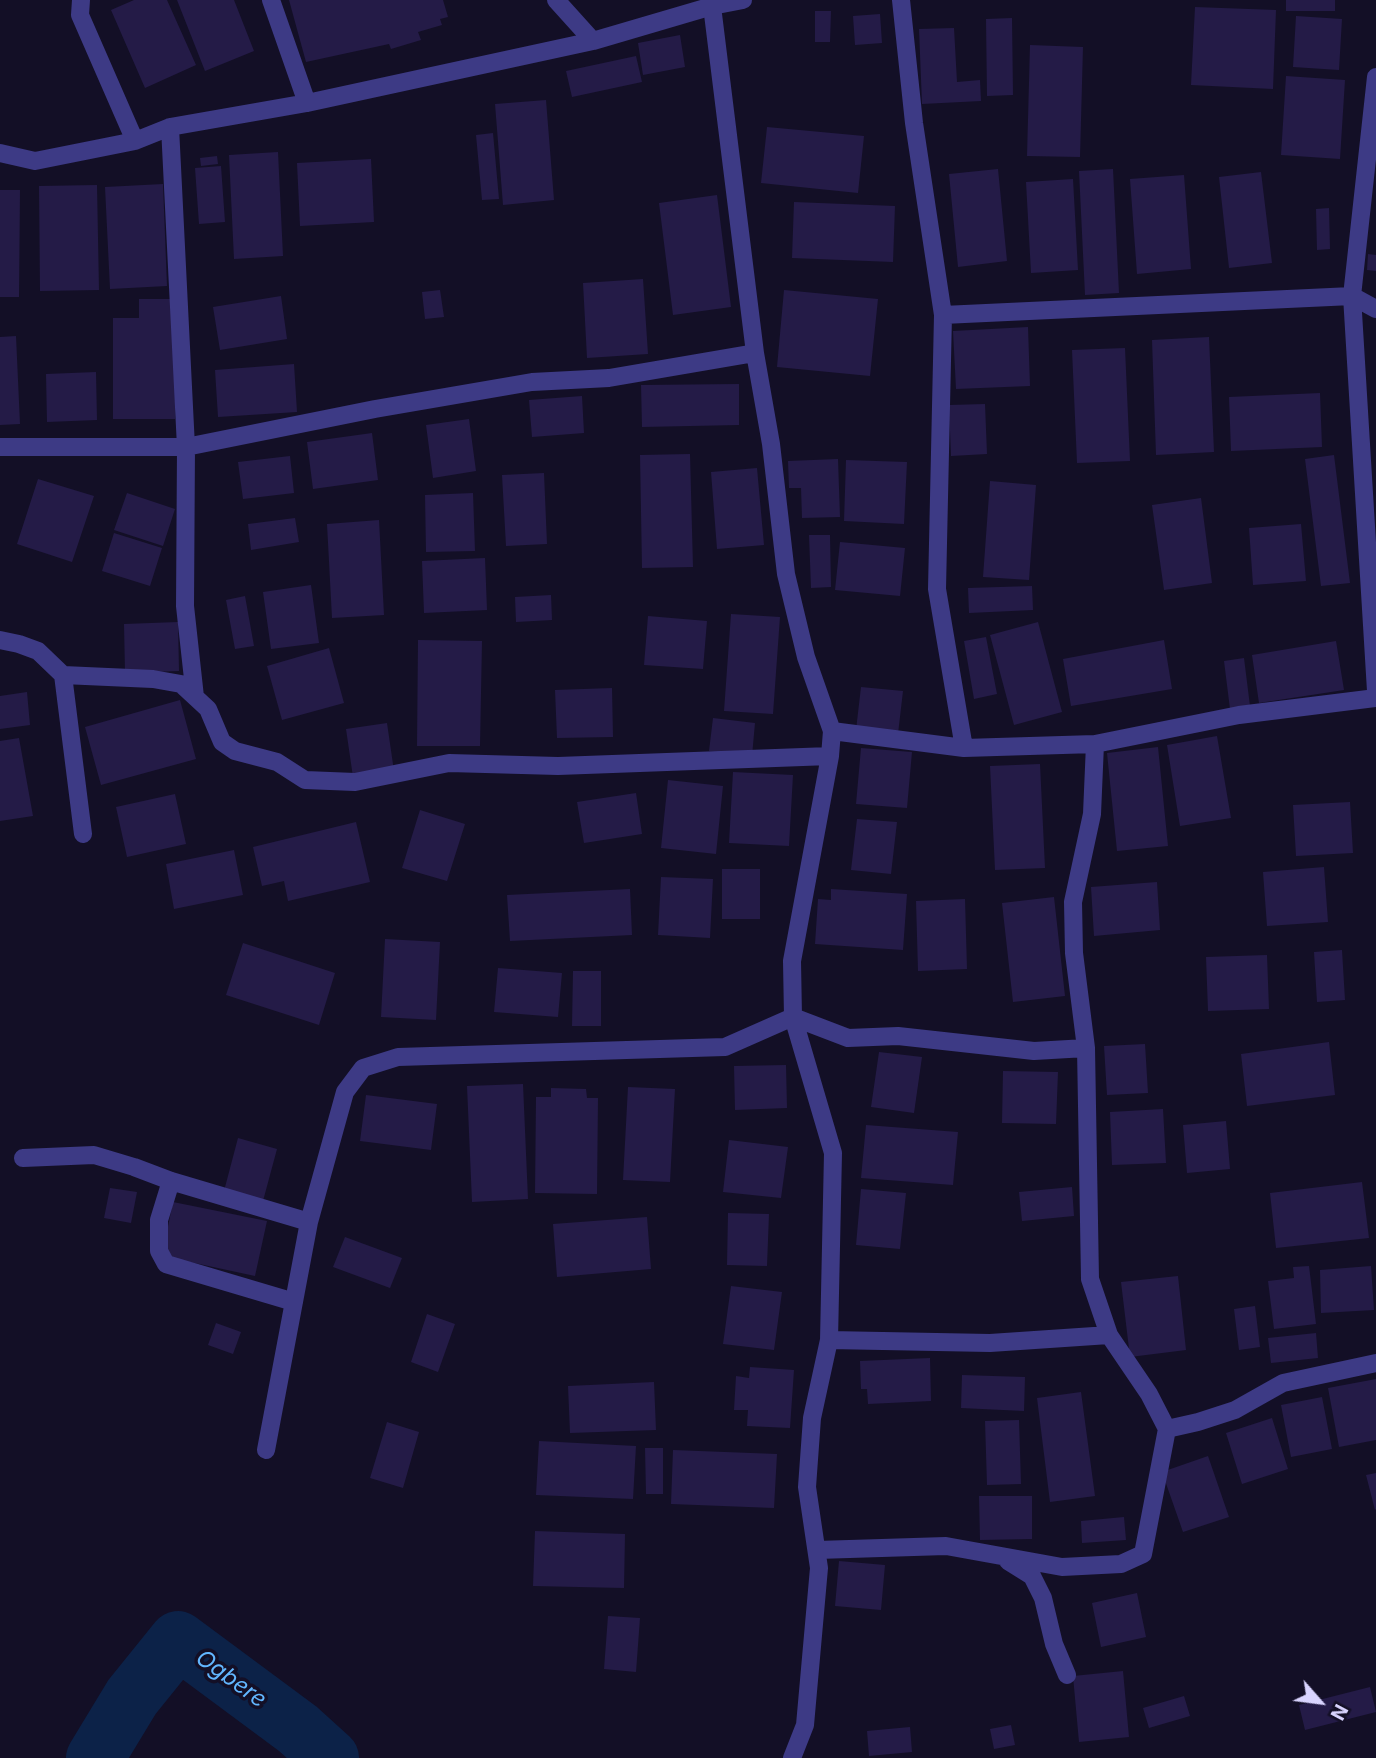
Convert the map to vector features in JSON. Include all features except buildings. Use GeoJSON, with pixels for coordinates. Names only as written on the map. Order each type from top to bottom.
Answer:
{"type":"FeatureCollection","features":[{"type":"Feature","properties":{"kind":"street"},"geometry":{"type":"LineString","coordinates":[[81,0],[80,15],[135,141]]}},
{"type":"Feature","properties":{"kind":"street"},"geometry":{"type":"LineString","coordinates":[[271,0],[307,103]]}},
{"type":"Feature","properties":{"kind":"street"},"geometry":{"type":"LineString","coordinates":[[556,0],[593,41]]}},
{"type":"Feature","properties":{"kind":"street"},"geometry":{"type":"LineString","coordinates":[[0,153],[35,161],[135,141],[170,127],[307,103],[593,41],[712,6],[743,0]]}},
{"type":"Feature","properties":{"kind":"street"},"geometry":{"type":"LineString","coordinates":[[901,0],[914,122],[943,315],[937,589],[964,748]]}},
{"type":"Feature","properties":{"kind":"street"},"geometry":{"type":"LineString","coordinates":[[712,6],[755,353],[771,444],[786,573],[806,657],[831,732],[830,756],[792,961],[793,1017],[833,1153],[829,1340],[812,1418],[807,1487],[819,1568],[805,1725],[792,1758]]}},
{"type":"Feature","properties":{"kind":"street"},"geometry":{"type":"LineString","coordinates":[[1376,77],[1352,296],[1376,691]]}},
{"type":"Feature","properties":{"kind":"street"},"geometry":{"type":"LineString","coordinates":[[170,127],[186,447],[185,606],[195,696]]}},
{"type":"Feature","properties":{"kind":"street"},"geometry":{"type":"LineString","coordinates":[[943,315],[1352,296],[1376,309]]}},
{"type":"Feature","properties":{"kind":"street"},"geometry":{"type":"LineString","coordinates":[[0,447],[186,447],[375,409],[532,382],[609,378],[755,353]]}},
{"type":"Feature","properties":{"kind":"street"},"geometry":{"type":"LineString","coordinates":[[0,640],[38,651],[64,675],[153,679],[181,684],[208,709],[222,742],[235,751],[277,762],[305,780],[355,782],[449,763],[558,766],[830,756]]}},
{"type":"Feature","properties":{"kind":"street"},"geometry":{"type":"LineString","coordinates":[[64,675],[83,834]]}},
{"type":"Feature","properties":{"kind":"street"},"geometry":{"type":"LineString","coordinates":[[831,732],[964,748],[1095,744],[1239,715],[1376,698]]}},
{"type":"Feature","properties":{"kind":"street"},"geometry":{"type":"LineString","coordinates":[[817,1550],[946,1546],[1062,1567],[1121,1564],[1143,1554],[1167,1429],[1149,1394],[1109,1335],[1090,1279],[1086,1048],[1074,953],[1073,902],[1093,814],[1095,744]]}},
{"type":"Feature","properties":{"kind":"street"},"geometry":{"type":"LineString","coordinates":[[266,1450],[309,1222],[345,1092],[363,1068],[398,1057],[725,1047],[793,1017],[848,1038],[898,1036],[1034,1051],[1086,1048]]}},
{"type":"Feature","properties":{"kind":"street"},"geometry":{"type":"LineString","coordinates":[[23,1158],[94,1155],[309,1222]]}},
{"type":"Feature","properties":{"kind":"street"},"geometry":{"type":"LineString","coordinates":[[171,1181],[159,1220],[159,1251],[166,1264],[294,1302]]}},
{"type":"Feature","properties":{"kind":"street"},"geometry":{"type":"LineString","coordinates":[[829,1340],[990,1343],[1109,1335]]}},
{"type":"Feature","properties":{"kind":"street"},"geometry":{"type":"LineString","coordinates":[[1167,1429],[1235,1410],[1283,1383],[1376,1363]]}},
{"type":"Feature","properties":{"kind":"street"},"geometry":{"type":"LineString","coordinates":[[1003,1557],[1032,1576],[1043,1598],[1054,1644],[1067,1675]]}},
{"type":"Feature","properties":{"kind":"waterway","name":"Ogbere"},"geometry":{"type":"LineString","coordinates":[[95,1758],[132,1697],[178,1640],[298,1729],[330,1758]]}}]}
